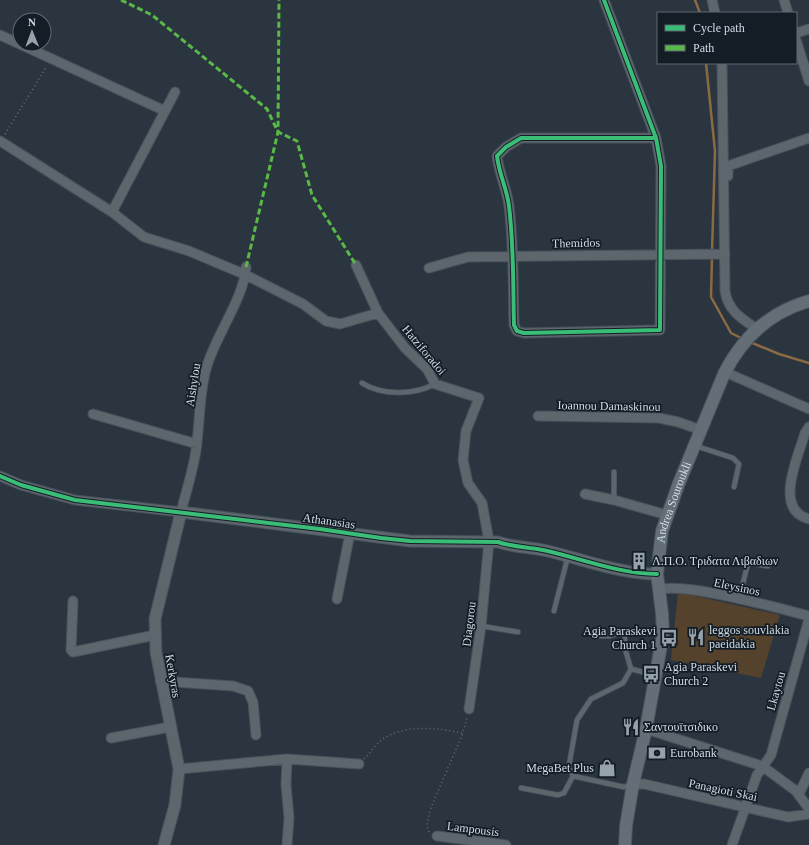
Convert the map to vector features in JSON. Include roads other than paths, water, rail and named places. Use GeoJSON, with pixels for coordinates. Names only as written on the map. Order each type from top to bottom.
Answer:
{"type":"FeatureCollection","features":[{"type":"Feature","properties":{"kind":"main road","name":"Andrea Souroukli"},"geometry":{"type":"LineString","coordinates":[[625,845],[626,826],[633,784],[646,729],[663,634],[657,574],[660,542],[667,515],[725,372],[742,345],[754,332],[784,310],[809,301]]}},
{"type":"Feature","properties":{"kind":"street"},"geometry":{"type":"LineString","coordinates":[[604,0],[656,138],[661,166],[660,330],[524,333],[517,330],[514,326],[513,256],[509,204],[498,170],[497,156],[506,147],[521,138],[656,138]]}},
{"type":"Feature","properties":{"kind":"street"},"geometry":{"type":"LineString","coordinates":[[712,0],[715,12]]}},
{"type":"Feature","properties":{"kind":"street"},"geometry":{"type":"LineString","coordinates":[[784,0],[788,12]]}},
{"type":"Feature","properties":{"kind":"street"},"geometry":{"type":"LineString","coordinates":[[797,33],[809,29]]}},
{"type":"Feature","properties":{"kind":"street"},"geometry":{"type":"LineString","coordinates":[[0,35],[165,111]]}},
{"type":"Feature","properties":{"kind":"street"},"geometry":{"type":"LineString","coordinates":[[797,43],[809,81]]}},
{"type":"Feature","properties":{"kind":"street"},"geometry":{"type":"LineString","coordinates":[[722,64],[721,254],[725,291],[728,304],[754,332]]}},
{"type":"Feature","properties":{"kind":"street"},"geometry":{"type":"LineString","coordinates":[[112,212],[175,92]]}},
{"type":"Feature","properties":{"kind":"street"},"geometry":{"type":"LineString","coordinates":[[728,224],[728,166],[809,138]]}},
{"type":"Feature","properties":{"kind":"street"},"geometry":{"type":"LineString","coordinates":[[0,141],[112,212],[144,237],[246,271],[303,304],[320,318],[332,323],[340,324],[378,313]]}},
{"type":"Feature","properties":{"kind":"street","name":"Themidos"},"geometry":{"type":"LineString","coordinates":[[429,268],[468,257],[721,254]]}},
{"type":"Feature","properties":{"kind":"street","name":"Hatziforadoi"},"geometry":{"type":"LineString","coordinates":[[356,265],[378,313],[402,344],[427,369],[435,384],[478,398],[466,431],[463,460],[468,483],[482,502],[489,541]]}},
{"type":"Feature","properties":{"kind":"street","name":"Aishylou"},"geometry":{"type":"LineString","coordinates":[[181,512],[196,444],[206,368],[214,344],[232,308],[246,271]]}},
{"type":"Feature","properties":{"kind":"street"},"geometry":{"type":"LineString","coordinates":[[725,372],[809,409]]}},
{"type":"Feature","properties":{"kind":"street"},"geometry":{"type":"LineString","coordinates":[[93,414],[196,444]]}},
{"type":"Feature","properties":{"kind":"street","name":"Ioannou Damaskinou"},"geometry":{"type":"LineString","coordinates":[[538,416],[659,418],[678,422],[701,430]]}},
{"type":"Feature","properties":{"kind":"street"},"geometry":{"type":"LineString","coordinates":[[809,427],[804,433],[789,487],[790,499],[794,512],[801,517],[809,519]]}},
{"type":"Feature","properties":{"kind":"street","name":"Athanasias"},"geometry":{"type":"LineString","coordinates":[[0,476],[21,485],[75,500],[410,541],[489,541],[535,548],[628,571],[657,574]]}},
{"type":"Feature","properties":{"kind":"street"},"geometry":{"type":"LineString","coordinates":[[585,494],[614,500],[667,515]]}},
{"type":"Feature","properties":{"kind":"street","name":"Kerkyras"},"geometry":{"type":"LineString","coordinates":[[164,845],[175,805],[179,769],[160,681],[155,635],[158,604],[181,512]]}},
{"type":"Feature","properties":{"kind":"street"},"geometry":{"type":"LineString","coordinates":[[337,598],[350,533]]}},
{"type":"Feature","properties":{"kind":"street","name":"Diagorou"},"geometry":{"type":"LineString","coordinates":[[469,709],[481,626],[489,541]]}},
{"type":"Feature","properties":{"kind":"street","name":"Eleysinos"},"geometry":{"type":"LineString","coordinates":[[659,590],[674,587],[739,599],[809,618]]}},
{"type":"Feature","properties":{"kind":"street"},"geometry":{"type":"LineString","coordinates":[[73,601],[71,650],[73,652],[155,635]]}},
{"type":"Feature","properties":{"kind":"street","name":"Lkaytou"},"geometry":{"type":"LineString","coordinates":[[732,845],[757,775],[771,755],[809,618]]}},
{"type":"Feature","properties":{"kind":"street"},"geometry":{"type":"LineString","coordinates":[[160,681],[233,686],[248,691],[253,702],[256,735]]}},
{"type":"Feature","properties":{"kind":"street"},"geometry":{"type":"LineString","coordinates":[[111,738],[170,727]]}},
{"type":"Feature","properties":{"kind":"street"},"geometry":{"type":"LineString","coordinates":[[646,729],[762,766],[799,794],[809,809]]}},
{"type":"Feature","properties":{"kind":"street"},"geometry":{"type":"LineString","coordinates":[[179,769],[287,759],[359,764]]}},
{"type":"Feature","properties":{"kind":"street"},"geometry":{"type":"LineString","coordinates":[[287,759],[286,785],[289,808],[287,845]]}},
{"type":"Feature","properties":{"kind":"street"},"geometry":{"type":"LineString","coordinates":[[799,794],[809,773]]}},
{"type":"Feature","properties":{"kind":"street","name":"Panagioti Skai"},"geometry":{"type":"LineString","coordinates":[[633,784],[745,806],[788,817],[809,814]]}},
{"type":"Feature","properties":{"kind":"street","name":"Lampousis"},"geometry":{"type":"LineString","coordinates":[[437,836],[506,845]]}},
{"type":"Feature","properties":{"kind":"lane"},"geometry":{"type":"LineString","coordinates":[[362,383],[375,390],[391,392],[423,389],[435,384]]}},
{"type":"Feature","properties":{"kind":"lane"},"geometry":{"type":"LineString","coordinates":[[694,446],[733,458],[739,464],[734,487]]}},
{"type":"Feature","properties":{"kind":"lane"},"geometry":{"type":"LineString","coordinates":[[614,472],[614,500]]}},
{"type":"Feature","properties":{"kind":"lane"},"geometry":{"type":"LineString","coordinates":[[554,610],[568,556]]}},
{"type":"Feature","properties":{"kind":"lane"},"geometry":{"type":"LineString","coordinates":[[739,599],[748,562],[768,566]]}},
{"type":"Feature","properties":{"kind":"lane"},"geometry":{"type":"LineString","coordinates":[[481,626],[518,632]]}},
{"type":"Feature","properties":{"kind":"lane"},"geometry":{"type":"LineString","coordinates":[[597,632],[601,636],[624,631],[663,634]]}},
{"type":"Feature","properties":{"kind":"lane"},"geometry":{"type":"LineString","coordinates":[[573,776],[569,768],[578,720],[591,700],[623,683],[631,669],[626,652],[624,631]]}},
{"type":"Feature","properties":{"kind":"lane"},"geometry":{"type":"LineString","coordinates":[[631,669],[656,675]]}},
{"type":"Feature","properties":{"kind":"lane"},"geometry":{"type":"LineString","coordinates":[[573,776],[624,787],[633,784]]}},
{"type":"Feature","properties":{"kind":"lane"},"geometry":{"type":"LineString","coordinates":[[521,788],[558,795],[564,793],[573,776]]}},
{"type":"Feature","properties":{"kind":"waterway"},"geometry":{"type":"LineString","coordinates":[[695,0],[700,12]]}},
{"type":"Feature","properties":{"kind":"waterway"},"geometry":{"type":"LineString","coordinates":[[706,64],[715,151],[712,252]]}},
{"type":"Feature","properties":{"kind":"waterway"},"geometry":{"type":"LineString","coordinates":[[712,257],[711,297],[731,333],[743,339]]}},
{"type":"Feature","properties":{"kind":"waterway"},"geometry":{"type":"LineString","coordinates":[[750,342],[779,354],[809,363]]}},
{"type":"Feature","properties":{"kind":"place","name":"Λ.Π.Ο. Τριδατα Λιβαδιων"},"geometry":{"type":"Point","coordinates":[639,561]}},
{"type":"Feature","properties":{"kind":"place","name":"leggos souvlakia paeidakia"},"geometry":{"type":"Point","coordinates":[696,637]}},
{"type":"Feature","properties":{"kind":"place","name":"Agia Paraskevi Church 1"},"geometry":{"type":"Point","coordinates":[669,638]}},
{"type":"Feature","properties":{"kind":"place","name":"Agia Paraskevi Church 2"},"geometry":{"type":"Point","coordinates":[651,674]}},
{"type":"Feature","properties":{"kind":"place","name":"Σαντουϊτσιδικο"},"geometry":{"type":"Point","coordinates":[631,727]}},
{"type":"Feature","properties":{"kind":"place","name":"Eurobank"},"geometry":{"type":"Point","coordinates":[657,753]}},
{"type":"Feature","properties":{"kind":"place","name":"MegaBet Plus"},"geometry":{"type":"Point","coordinates":[607,768]}}]}
